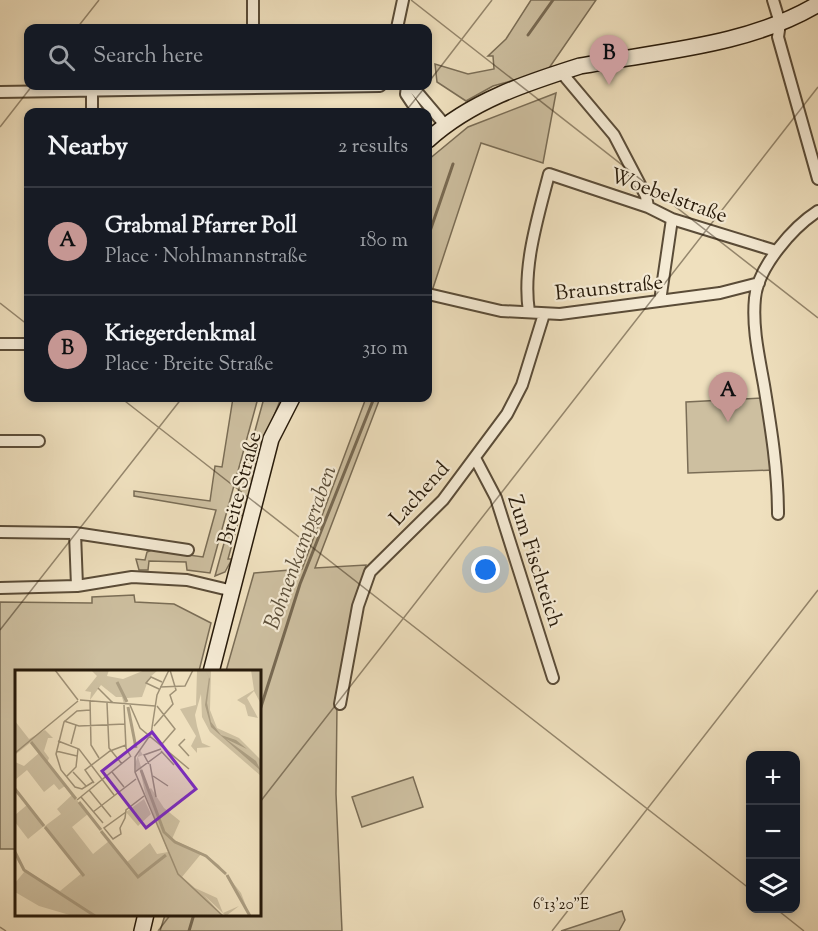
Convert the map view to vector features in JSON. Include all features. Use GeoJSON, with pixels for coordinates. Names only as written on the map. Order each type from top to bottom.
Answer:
{"type":"FeatureCollection","features":[{"type":"Feature","properties":{"kind":"main road"},"geometry":{"type":"LineString","coordinates":[[433,132],[485,100],[561,72],[580,66],[727,40],[780,23],[818,4]]}},
{"type":"Feature","properties":{"kind":"main road","name":"Breite Straße"},"geometry":{"type":"LineString","coordinates":[[212,670],[271,439],[290,402]]}},
{"type":"Feature","properties":{"kind":"main road"},"geometry":{"type":"LineString","coordinates":[[142,931],[146,916]]}},
{"type":"Feature","properties":{"kind":"street"},"geometry":{"type":"LineString","coordinates":[[253,0],[253,24]]}},
{"type":"Feature","properties":{"kind":"street"},"geometry":{"type":"LineString","coordinates":[[398,24],[403,0]]}},
{"type":"Feature","properties":{"kind":"street"},"geometry":{"type":"LineString","coordinates":[[773,0],[780,23],[778,36],[818,179]]}},
{"type":"Feature","properties":{"kind":"street"},"geometry":{"type":"LineString","coordinates":[[561,72],[614,135],[646,196],[648,207]]}},
{"type":"Feature","properties":{"kind":"street"},"geometry":{"type":"LineString","coordinates":[[0,92],[92,90],[92,108]]}},
{"type":"Feature","properties":{"kind":"street"},"geometry":{"type":"LineString","coordinates":[[406,90],[406,94],[415,108]]}},
{"type":"Feature","properties":{"kind":"street"},"geometry":{"type":"LineString","coordinates":[[414,90],[422,108]]}},
{"type":"Feature","properties":{"kind":"street","name":"Woebelstraße"},"geometry":{"type":"LineString","coordinates":[[529,312],[530,258],[549,174],[648,207],[672,219],[776,251]]}},
{"type":"Feature","properties":{"kind":"street"},"geometry":{"type":"LineString","coordinates":[[778,514],[778,468],[754,317],[755,296],[759,283],[776,251],[804,219],[818,211]]}},
{"type":"Feature","properties":{"kind":"street"},"geometry":{"type":"LineString","coordinates":[[660,301],[672,219]]}},
{"type":"Feature","properties":{"kind":"street","name":"Braunstraße"},"geometry":{"type":"LineString","coordinates":[[432,295],[501,311],[560,314],[720,293],[759,283]]}},
{"type":"Feature","properties":{"kind":"street","name":"Lachend"},"geometry":{"type":"LineString","coordinates":[[340,704],[358,606],[370,572],[443,500],[507,414],[522,385],[544,314]]}},
{"type":"Feature","properties":{"kind":"street"},"geometry":{"type":"LineString","coordinates":[[0,344],[24,344]]}},
{"type":"Feature","properties":{"kind":"street"},"geometry":{"type":"LineString","coordinates":[[0,441],[39,441]]}},
{"type":"Feature","properties":{"kind":"street","name":"Zum Fischteich"},"geometry":{"type":"LineString","coordinates":[[475,458],[499,509],[553,678]]}},
{"type":"Feature","properties":{"kind":"street"},"geometry":{"type":"LineString","coordinates":[[0,532],[75,533],[188,550]]}},
{"type":"Feature","properties":{"kind":"street"},"geometry":{"type":"LineString","coordinates":[[75,533],[77,586]]}},
{"type":"Feature","properties":{"kind":"street"},"geometry":{"type":"LineString","coordinates":[[0,588],[77,586],[132,577],[187,580],[232,591]]}},
{"type":"Feature","properties":{"kind":"shaded area"},"geometry":{"type":"Polygon","coordinates":[[[531,0],[596,0],[547,71],[493,86],[466,101],[437,82],[435,64],[468,74],[494,69],[493,56],[488,56],[506,39],[531,0]]]}},
{"type":"Feature","properties":{"kind":"shaded area"},"geometry":{"type":"Polygon","coordinates":[[[556,93],[543,163],[481,143],[432,291],[432,157],[468,127],[556,93]]]}},
{"type":"Feature","properties":{"kind":"shaded area"},"geometry":{"type":"Polygon","coordinates":[[[762,398],[774,470],[688,473],[686,402],[762,398]]]}},
{"type":"Feature","properties":{"kind":"shaded area"},"geometry":{"type":"Polygon","coordinates":[[[232,402],[257,402],[210,573],[187,570],[186,562],[149,561],[148,570],[139,570],[136,559],[145,560],[147,552],[152,550],[203,557],[216,510],[134,496],[134,491],[210,501],[215,466],[222,467],[232,402]]]}},
{"type":"Feature","properties":{"kind":"shaded area"},"geometry":{"type":"Polygon","coordinates":[[[263,402],[279,402],[266,436],[244,516],[240,515],[228,559],[232,559],[225,572],[215,576],[263,402]]]}},
{"type":"Feature","properties":{"kind":"shaded area"},"geometry":{"type":"Polygon","coordinates":[[[365,402],[378,402],[315,568],[366,565],[337,705],[336,794],[342,931],[160,931],[165,916],[261,916],[261,670],[226,670],[254,573],[302,569],[365,402]]]}},
{"type":"Feature","properties":{"kind":"shaded area"},"geometry":{"type":"Polygon","coordinates":[[[134,595],[135,602],[174,604],[211,623],[199,670],[15,670],[15,849],[0,849],[0,602],[92,603],[92,597],[134,595]]]}},
{"type":"Feature","properties":{"kind":"shaded area"},"geometry":{"type":"Polygon","coordinates":[[[413,777],[423,807],[362,827],[352,797],[413,777]]]}},
{"type":"Feature","properties":{"kind":"shaded area"},"geometry":{"type":"Polygon","coordinates":[[[622,911],[625,920],[619,931],[561,931],[622,911]]]}},
{"type":"Feature","properties":{"kind":"waterway","name":"Bohnenkampgraben"},"geometry":{"type":"LineString","coordinates":[[528,35],[553,0]]}},
{"type":"Feature","properties":{"kind":"waterway","name":"Bohnenkampgraben"},"geometry":{"type":"LineString","coordinates":[[432,225],[453,164]]}},
{"type":"Feature","properties":{"kind":"waterway","name":"Bohnenkampgraben"},"geometry":{"type":"LineString","coordinates":[[261,707],[300,584],[372,402]]}},
{"type":"Feature","properties":{"kind":"waterway","name":"Bohnenkampgraben"},"geometry":{"type":"LineString","coordinates":[[189,931],[193,916]]}},
{"type":"Feature","properties":{"kind":"place","name":"Kriegerdenkmal"},"geometry":{"type":"Point","coordinates":[609,85]}},
{"type":"Feature","properties":{"kind":"place","name":"Grabmal Pfarrer Poll"},"geometry":{"type":"Point","coordinates":[728,422]}}]}
